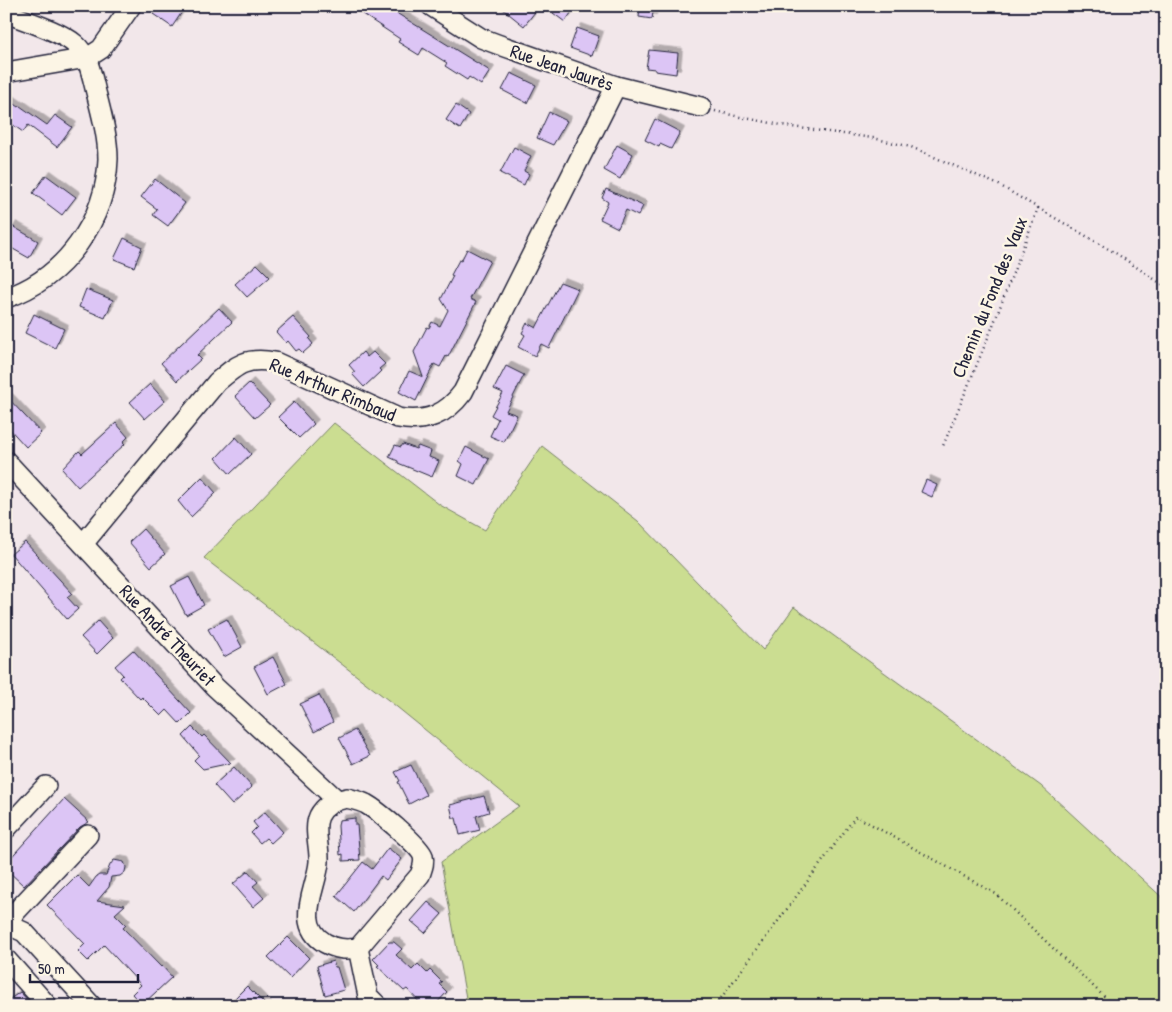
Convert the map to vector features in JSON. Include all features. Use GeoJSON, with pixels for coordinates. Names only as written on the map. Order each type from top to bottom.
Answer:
{"type":"FeatureCollection","features":[{"type":"Feature","properties":{"kind":"street"},"geometry":{"type":"LineString","coordinates":[[6,72],[87,58],[101,49],[131,6]]}},
{"type":"Feature","properties":{"kind":"street","name":"Rue Jean Jaurès"},"geometry":{"type":"LineString","coordinates":[[431,6],[481,38],[497,44],[616,86],[701,107]]}},
{"type":"Feature","properties":{"kind":"street"},"geometry":{"type":"LineString","coordinates":[[6,13],[58,34],[75,44],[87,58],[106,136],[108,159],[106,183],[99,207],[89,229],[75,249],[57,268],[32,286],[6,298]]}},
{"type":"Feature","properties":{"kind":"street","name":"Rue Arthur Rimbaud"},"geometry":{"type":"LineString","coordinates":[[83,544],[217,382],[232,369],[245,362],[259,359],[275,362],[398,418],[422,420],[434,416],[455,402],[463,392],[616,86]]}},
{"type":"Feature","properties":{"kind":"street","name":"Rue André Theuriet"},"geometry":{"type":"LineString","coordinates":[[6,461],[215,687],[337,800]]}},
{"type":"Feature","properties":{"kind":"street"},"geometry":{"type":"LineString","coordinates":[[6,830],[46,786]]}},
{"type":"Feature","properties":{"kind":"street"},"geometry":{"type":"LineString","coordinates":[[347,798],[358,800],[368,805],[416,845],[423,855],[424,865],[420,875],[358,948],[347,950],[334,948],[322,942],[312,930],[308,917],[309,904],[316,882],[319,861],[317,829],[319,816],[326,806],[337,800],[347,798]]}},
{"type":"Feature","properties":{"kind":"street"},"geometry":{"type":"LineString","coordinates":[[88,835],[9,923],[24,932],[92,1006]]}},
{"type":"Feature","properties":{"kind":"street"},"geometry":{"type":"LineString","coordinates":[[358,948],[368,1003]]}},
{"type":"Feature","properties":{"kind":"street"},"geometry":{"type":"LineString","coordinates":[[6,959],[48,1006]]}},
{"type":"Feature","properties":{"kind":"path","name":"Chemin du Fond des Vaux"},"geometry":{"type":"LineString","coordinates":[[701,107],[792,127],[873,138],[911,147],[999,185],[1038,208],[992,328],[943,446]]}},
{"type":"Feature","properties":{"kind":"path"},"geometry":{"type":"LineString","coordinates":[[1038,208],[1117,254],[1166,287]]}},
{"type":"Feature","properties":{"kind":"path"},"geometry":{"type":"LineString","coordinates":[[715,1006],[856,816],[996,894],[1114,1006]]}},
{"type":"Feature","properties":{"kind":"green space"},"geometry":{"type":"Polygon","coordinates":[[[334,423],[440,505],[485,530],[542,446],[638,521],[763,650],[794,607],[1041,786],[1166,901],[1166,1006],[457,1006],[466,998],[441,862],[519,806],[392,703],[204,558],[334,423]]]}},
{"type":"Feature","properties":{"kind":"building"},"geometry":{"type":"Polygon","coordinates":[[[158,6],[186,6],[172,27],[153,14],[158,6]]]}},
{"type":"Feature","properties":{"kind":"building"},"geometry":{"type":"Polygon","coordinates":[[[350,6],[385,6],[490,71],[481,85],[469,77],[467,80],[445,66],[447,63],[423,48],[419,55],[398,42],[400,39],[350,6]]]}},
{"type":"Feature","properties":{"kind":"building"},"geometry":{"type":"Polygon","coordinates":[[[499,6],[528,6],[535,12],[524,26],[499,6]]]}},
{"type":"Feature","properties":{"kind":"building"},"geometry":{"type":"Polygon","coordinates":[[[558,6],[562,6],[571,13],[565,22],[553,13],[558,6]]]}},
{"type":"Feature","properties":{"kind":"building"},"geometry":{"type":"Polygon","coordinates":[[[640,6],[654,6],[652,19],[639,17],[640,6]]]}},
{"type":"Feature","properties":{"kind":"building"},"geometry":{"type":"Polygon","coordinates":[[[577,28],[599,36],[592,56],[570,48],[577,28]]]}},
{"type":"Feature","properties":{"kind":"building"},"geometry":{"type":"Polygon","coordinates":[[[649,50],[678,53],[676,74],[646,68],[649,50]]]}},
{"type":"Feature","properties":{"kind":"building"},"geometry":{"type":"Polygon","coordinates":[[[511,73],[536,85],[527,103],[502,90],[511,73]]]}},
{"type":"Feature","properties":{"kind":"building"},"geometry":{"type":"Polygon","coordinates":[[[6,98],[47,125],[55,115],[72,127],[57,147],[28,125],[23,132],[6,120],[6,98]]]}},
{"type":"Feature","properties":{"kind":"building"},"geometry":{"type":"Polygon","coordinates":[[[456,105],[469,114],[460,129],[446,120],[456,105]]]}},
{"type":"Feature","properties":{"kind":"building"},"geometry":{"type":"Polygon","coordinates":[[[549,112],[567,121],[553,145],[537,138],[549,112]]]}},
{"type":"Feature","properties":{"kind":"building"},"geometry":{"type":"Polygon","coordinates":[[[655,119],[680,132],[671,149],[660,144],[659,147],[645,140],[655,119]]]}},
{"type":"Feature","properties":{"kind":"building"},"geometry":{"type":"Polygon","coordinates":[[[617,145],[633,154],[620,179],[604,170],[617,145]]]}},
{"type":"Feature","properties":{"kind":"building"},"geometry":{"type":"Polygon","coordinates":[[[514,147],[531,156],[524,171],[529,174],[524,185],[500,173],[514,147]]]}},
{"type":"Feature","properties":{"kind":"building"},"geometry":{"type":"Polygon","coordinates":[[[46,175],[76,197],[62,215],[33,193],[46,175]]]}},
{"type":"Feature","properties":{"kind":"building"},"geometry":{"type":"Polygon","coordinates":[[[155,179],[185,203],[168,226],[153,215],[157,209],[141,197],[155,179]]]}},
{"type":"Feature","properties":{"kind":"building"},"geometry":{"type":"Polygon","coordinates":[[[606,189],[643,206],[638,216],[626,210],[618,228],[600,219],[608,202],[602,198],[606,189]]]}},
{"type":"Feature","properties":{"kind":"building"},"geometry":{"type":"Polygon","coordinates":[[[12,226],[38,241],[29,258],[6,245],[6,236],[12,226]]]}},
{"type":"Feature","properties":{"kind":"building"},"geometry":{"type":"Polygon","coordinates":[[[124,238],[142,247],[134,267],[114,259],[124,238]]]}},
{"type":"Feature","properties":{"kind":"building"},"geometry":{"type":"Polygon","coordinates":[[[467,249],[490,261],[470,299],[476,302],[448,357],[446,356],[440,367],[434,364],[416,401],[399,392],[409,371],[423,377],[414,352],[427,327],[429,328],[432,322],[440,326],[448,310],[441,299],[453,276],[451,275],[467,249]]]}},
{"type":"Feature","properties":{"kind":"building"},"geometry":{"type":"Polygon","coordinates":[[[257,264],[270,277],[247,297],[235,284],[257,264]]]}},
{"type":"Feature","properties":{"kind":"building"},"geometry":{"type":"Polygon","coordinates":[[[560,282],[578,289],[549,348],[541,344],[535,356],[518,347],[525,335],[522,333],[527,323],[536,328],[560,282]]]}},
{"type":"Feature","properties":{"kind":"building"},"geometry":{"type":"Polygon","coordinates":[[[86,289],[113,300],[105,318],[79,307],[86,289]]]}},
{"type":"Feature","properties":{"kind":"building"},"geometry":{"type":"Polygon","coordinates":[[[219,308],[232,322],[197,355],[201,359],[177,381],[161,363],[219,308]]]}},
{"type":"Feature","properties":{"kind":"building"},"geometry":{"type":"Polygon","coordinates":[[[34,314],[64,329],[55,348],[25,333],[34,314]]]}},
{"type":"Feature","properties":{"kind":"building"},"geometry":{"type":"Polygon","coordinates":[[[293,317],[311,337],[309,339],[313,344],[303,353],[299,349],[296,351],[288,341],[286,343],[276,332],[293,317]]]}},
{"type":"Feature","properties":{"kind":"building"},"geometry":{"type":"Polygon","coordinates":[[[363,352],[367,357],[373,352],[385,364],[379,369],[381,371],[364,387],[352,374],[355,372],[349,365],[363,352]]]}},
{"type":"Feature","properties":{"kind":"building"},"geometry":{"type":"Polygon","coordinates":[[[506,366],[524,375],[506,411],[517,415],[504,442],[490,436],[498,419],[491,415],[503,393],[494,389],[506,366]]]}},
{"type":"Feature","properties":{"kind":"building"},"geometry":{"type":"Polygon","coordinates":[[[249,383],[270,405],[255,418],[235,396],[249,383]]]}},
{"type":"Feature","properties":{"kind":"building"},"geometry":{"type":"Polygon","coordinates":[[[150,384],[165,401],[145,419],[130,402],[150,384]]]}},
{"type":"Feature","properties":{"kind":"building"},"geometry":{"type":"Polygon","coordinates":[[[6,396],[41,433],[26,447],[6,425],[6,396]]]}},
{"type":"Feature","properties":{"kind":"building"},"geometry":{"type":"Polygon","coordinates":[[[294,402],[314,424],[299,438],[278,417],[294,402]]]}},
{"type":"Feature","properties":{"kind":"building"},"geometry":{"type":"Polygon","coordinates":[[[116,423],[128,437],[123,442],[125,444],[78,487],[62,469],[79,451],[82,454],[116,423]]]}},
{"type":"Feature","properties":{"kind":"building"},"geometry":{"type":"Polygon","coordinates":[[[236,437],[251,454],[230,474],[216,458],[236,437]]]}},
{"type":"Feature","properties":{"kind":"building"},"geometry":{"type":"Polygon","coordinates":[[[403,444],[416,449],[418,446],[431,451],[429,457],[439,461],[432,477],[398,463],[398,461],[389,457],[395,445],[401,447],[403,444]]]}},
{"type":"Feature","properties":{"kind":"building"},"geometry":{"type":"Polygon","coordinates":[[[466,447],[489,459],[476,485],[458,476],[463,464],[459,461],[466,447]]]}},
{"type":"Feature","properties":{"kind":"building"},"geometry":{"type":"Polygon","coordinates":[[[202,477],[216,493],[191,517],[178,501],[202,477]]]}},
{"type":"Feature","properties":{"kind":"building"},"geometry":{"type":"Polygon","coordinates":[[[926,480],[937,485],[932,497],[921,492],[926,480]]]}},
{"type":"Feature","properties":{"kind":"building"},"geometry":{"type":"Polygon","coordinates":[[[143,529],[165,554],[151,567],[129,542],[143,529]]]}},
{"type":"Feature","properties":{"kind":"building"},"geometry":{"type":"Polygon","coordinates":[[[25,542],[72,593],[67,597],[78,609],[67,619],[11,554],[25,542]]]}},
{"type":"Feature","properties":{"kind":"building"},"geometry":{"type":"Polygon","coordinates":[[[189,577],[204,605],[186,615],[171,586],[189,577]]]}},
{"type":"Feature","properties":{"kind":"building"},"geometry":{"type":"Polygon","coordinates":[[[227,619],[242,647],[224,657],[208,629],[227,619]]]}},
{"type":"Feature","properties":{"kind":"building"},"geometry":{"type":"Polygon","coordinates":[[[98,621],[113,638],[97,654],[81,637],[98,621]]]}},
{"type":"Feature","properties":{"kind":"building"},"geometry":{"type":"Polygon","coordinates":[[[133,650],[191,713],[180,724],[167,710],[161,716],[142,697],[140,699],[120,678],[123,675],[115,666],[133,650]]]}},
{"type":"Feature","properties":{"kind":"building"},"geometry":{"type":"Polygon","coordinates":[[[273,657],[287,684],[268,694],[254,667],[273,657]]]}},
{"type":"Feature","properties":{"kind":"building"},"geometry":{"type":"Polygon","coordinates":[[[319,695],[333,722],[314,732],[300,704],[319,695]]]}},
{"type":"Feature","properties":{"kind":"building"},"geometry":{"type":"Polygon","coordinates":[[[192,727],[202,737],[204,735],[231,763],[203,769],[194,760],[199,755],[183,736],[192,727]]]}},
{"type":"Feature","properties":{"kind":"building"},"geometry":{"type":"Polygon","coordinates":[[[355,730],[370,756],[353,764],[339,738],[355,730]]]}},
{"type":"Feature","properties":{"kind":"building"},"geometry":{"type":"Polygon","coordinates":[[[411,765],[426,795],[409,804],[395,772],[411,765]]]}},
{"type":"Feature","properties":{"kind":"building"},"geometry":{"type":"Polygon","coordinates":[[[234,767],[252,787],[232,805],[214,785],[234,767]]]}},
{"type":"Feature","properties":{"kind":"building"},"geometry":{"type":"Polygon","coordinates":[[[484,796],[489,812],[476,816],[480,830],[460,835],[456,818],[453,818],[450,805],[484,796]]]}},
{"type":"Feature","properties":{"kind":"building"},"geometry":{"type":"Polygon","coordinates":[[[64,799],[89,822],[80,827],[24,886],[6,869],[6,863],[64,799]]]}},
{"type":"Feature","properties":{"kind":"building"},"geometry":{"type":"Polygon","coordinates":[[[265,812],[283,832],[271,843],[266,838],[260,843],[251,833],[257,827],[253,822],[265,812]]]}},
{"type":"Feature","properties":{"kind":"building"},"geometry":{"type":"Polygon","coordinates":[[[355,818],[360,860],[343,861],[343,854],[340,855],[339,820],[355,818]]]}},
{"type":"Feature","properties":{"kind":"building"},"geometry":{"type":"Polygon","coordinates":[[[388,848],[402,859],[386,880],[381,876],[354,912],[336,896],[363,862],[372,869],[388,848]]]}},
{"type":"Feature","properties":{"kind":"building"},"geometry":{"type":"Polygon","coordinates":[[[114,860],[124,862],[125,872],[120,876],[111,877],[109,887],[97,901],[125,905],[115,914],[126,925],[123,928],[172,977],[142,1005],[132,994],[141,985],[104,945],[88,961],[78,951],[85,944],[47,905],[77,875],[89,887],[96,877],[106,875],[114,860]]]}},
{"type":"Feature","properties":{"kind":"building"},"geometry":{"type":"Polygon","coordinates":[[[248,871],[258,882],[253,886],[264,898],[253,907],[233,884],[248,871]]]}},
{"type":"Feature","properties":{"kind":"building"},"geometry":{"type":"Polygon","coordinates":[[[428,902],[442,914],[425,933],[411,921],[428,902]]]}},
{"type":"Feature","properties":{"kind":"building"},"geometry":{"type":"Polygon","coordinates":[[[288,937],[309,958],[290,978],[268,957],[288,937]]]}},
{"type":"Feature","properties":{"kind":"building"},"geometry":{"type":"Polygon","coordinates":[[[389,942],[394,942],[402,949],[396,955],[412,970],[418,964],[427,973],[430,970],[442,982],[439,984],[447,992],[434,1006],[432,1004],[430,1006],[423,1006],[407,989],[404,991],[377,966],[379,965],[373,959],[389,942]]]}},
{"type":"Feature","properties":{"kind":"building"},"geometry":{"type":"Polygon","coordinates":[[[333,961],[335,967],[337,967],[344,990],[325,995],[317,966],[333,961]]]}},
{"type":"Feature","properties":{"kind":"building"},"geometry":{"type":"Polygon","coordinates":[[[247,986],[267,1006],[239,1006],[233,1000],[247,986]]]}},
{"type":"Feature","properties":{"kind":"building"},"geometry":{"type":"Polygon","coordinates":[[[20,992],[33,1006],[6,1006],[6,1002],[20,992]]]}}]}
